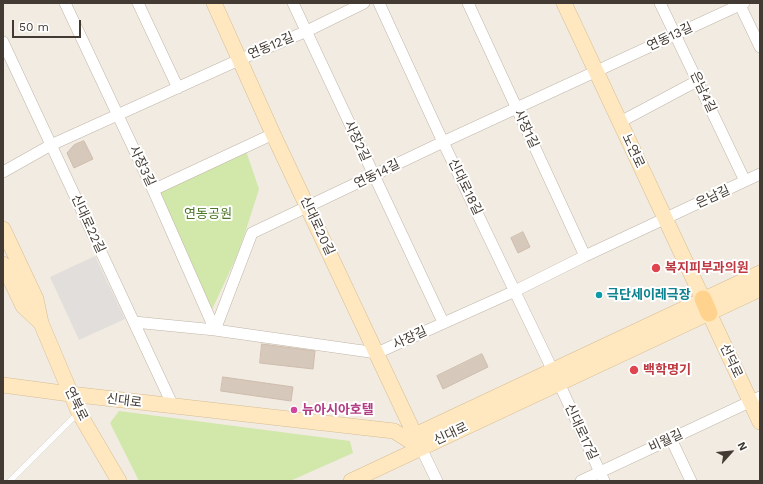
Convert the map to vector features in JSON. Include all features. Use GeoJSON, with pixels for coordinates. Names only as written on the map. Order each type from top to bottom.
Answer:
{"type":"FeatureCollection","features":[{"type":"Feature","properties":{"kind":"main road","name":"신대로20길"},"geometry":{"type":"LineString","coordinates":[[214,3],[241,59],[273,134],[418,441]]}},
{"type":"Feature","properties":{"kind":"main road","name":"노연로"},"geometry":{"type":"LineString","coordinates":[[564,3],[706,306]]}},
{"type":"Feature","properties":{"kind":"main road","name":"연북로"},"geometry":{"type":"LineString","coordinates":[[3,229],[36,299],[41,323],[78,412],[119,481]]}},
{"type":"Feature","properties":{"kind":"main road","name":"연북로"},"geometry":{"type":"LineString","coordinates":[[3,264],[23,306],[41,323]]}},
{"type":"Feature","properties":{"kind":"main road","name":"신대로"},"geometry":{"type":"LineString","coordinates":[[3,385],[394,431],[418,441],[706,306],[760,273]]}},
{"type":"Feature","properties":{"kind":"main road","name":"신대로"},"geometry":{"type":"LineString","coordinates":[[706,306],[760,289]]}},
{"type":"Feature","properties":{"kind":"main road","name":"선덕로"},"geometry":{"type":"LineString","coordinates":[[706,306],[755,400],[760,422]]}},
{"type":"Feature","properties":{"kind":"main road"},"geometry":{"type":"LineString","coordinates":[[351,481],[418,441]]}},
{"type":"Feature","properties":{"kind":"street","name":"사장3길"},"geometry":{"type":"LineString","coordinates":[[65,3],[153,190],[215,330]]}},
{"type":"Feature","properties":{"kind":"street"},"geometry":{"type":"LineString","coordinates":[[138,3],[178,88]]}},
{"type":"Feature","properties":{"kind":"street","name":"사장2길"},"geometry":{"type":"LineString","coordinates":[[293,3],[443,322]]}},
{"type":"Feature","properties":{"kind":"street","name":"연동12길"},"geometry":{"type":"LineString","coordinates":[[3,172],[51,145],[241,59],[307,31],[364,3]]}},
{"type":"Feature","properties":{"kind":"street","name":"신대로18길"},"geometry":{"type":"LineString","coordinates":[[379,3],[443,142],[556,377]]}},
{"type":"Feature","properties":{"kind":"street","name":"사장1길"},"geometry":{"type":"LineString","coordinates":[[468,3],[585,256]]}},
{"type":"Feature","properties":{"kind":"street","name":"은남4길"},"geometry":{"type":"LineString","coordinates":[[660,3],[745,181]]}},
{"type":"Feature","properties":{"kind":"street"},"geometry":{"type":"LineString","coordinates":[[741,4],[760,47]]}},
{"type":"Feature","properties":{"kind":"street","name":"연동13길"},"geometry":{"type":"LineString","coordinates":[[596,72],[741,4]]}},
{"type":"Feature","properties":{"kind":"street","name":"신대로22길"},"geometry":{"type":"LineString","coordinates":[[3,42],[174,406]]}},
{"type":"Feature","properties":{"kind":"street","name":"연동14길"},"geometry":{"type":"LineString","coordinates":[[215,330],[252,233],[443,142],[596,72]]}},
{"type":"Feature","properties":{"kind":"street"},"geometry":{"type":"LineString","coordinates":[[620,122],[697,81]]}},
{"type":"Feature","properties":{"kind":"street"},"geometry":{"type":"LineString","coordinates":[[153,190],[273,134]]}},
{"type":"Feature","properties":{"kind":"street","name":"은남길"},"geometry":{"type":"LineString","coordinates":[[665,219],[760,174]]}},
{"type":"Feature","properties":{"kind":"street","name":"사장길"},"geometry":{"type":"LineString","coordinates":[[134,322],[215,330],[377,353],[443,322],[515,291],[585,256],[665,219]]}},
{"type":"Feature","properties":{"kind":"street","name":"신대로17길"},"geometry":{"type":"LineString","coordinates":[[556,377],[602,477]]}},
{"type":"Feature","properties":{"kind":"street","name":"비월길"},"geometry":{"type":"LineString","coordinates":[[581,481],[602,477],[671,439],[755,400]]}},
{"type":"Feature","properties":{"kind":"street"},"geometry":{"type":"LineString","coordinates":[[671,439],[691,481]]}},
{"type":"Feature","properties":{"kind":"street"},"geometry":{"type":"LineString","coordinates":[[418,441],[437,481]]}},
{"type":"Feature","properties":{"kind":"lane"},"geometry":{"type":"LineString","coordinates":[[10,481],[78,412]]}},
{"type":"Feature","properties":{"kind":"green space","name":"연동공원"},"geometry":{"type":"Polygon","coordinates":[[[246,151],[259,189],[236,258],[209,316],[155,194],[246,151]]]}},
{"type":"Feature","properties":{"kind":"green space"},"geometry":{"type":"Polygon","coordinates":[[[119,411],[350,441],[353,453],[290,481],[139,481],[110,423],[119,411]]]}},
{"type":"Feature","properties":{"kind":"shaded area"},"geometry":{"type":"Polygon","coordinates":[[[95,256],[125,319],[79,340],[50,277],[95,256]]]}},
{"type":"Feature","properties":{"kind":"building"},"geometry":{"type":"Polygon","coordinates":[[[84,141],[93,159],[74,168],[67,153],[74,145],[84,141]]]}},
{"type":"Feature","properties":{"kind":"building"},"geometry":{"type":"Polygon","coordinates":[[[523,232],[530,247],[518,253],[511,238],[523,232]]]}},
{"type":"Feature","properties":{"kind":"building"},"geometry":{"type":"Polygon","coordinates":[[[262,344],[315,351],[313,369],[260,363],[262,344]]]}},
{"type":"Feature","properties":{"kind":"building"},"geometry":{"type":"Polygon","coordinates":[[[482,354],[488,367],[443,389],[437,376],[482,354]]]}},
{"type":"Feature","properties":{"kind":"building"},"geometry":{"type":"Polygon","coordinates":[[[223,377],[293,387],[291,401],[221,391],[223,377]]]}},
{"type":"Feature","properties":{"kind":"place","name":"복지피부과의원"},"geometry":{"type":"Point","coordinates":[656,268]}},
{"type":"Feature","properties":{"kind":"place","name":"극단세이레극장"},"geometry":{"type":"Point","coordinates":[599,295]}},
{"type":"Feature","properties":{"kind":"place","name":"백학명기"},"geometry":{"type":"Point","coordinates":[634,370]}},
{"type":"Feature","properties":{"kind":"place","name":"뉴아시아호텔"},"geometry":{"type":"Point","coordinates":[294,410]}}]}
